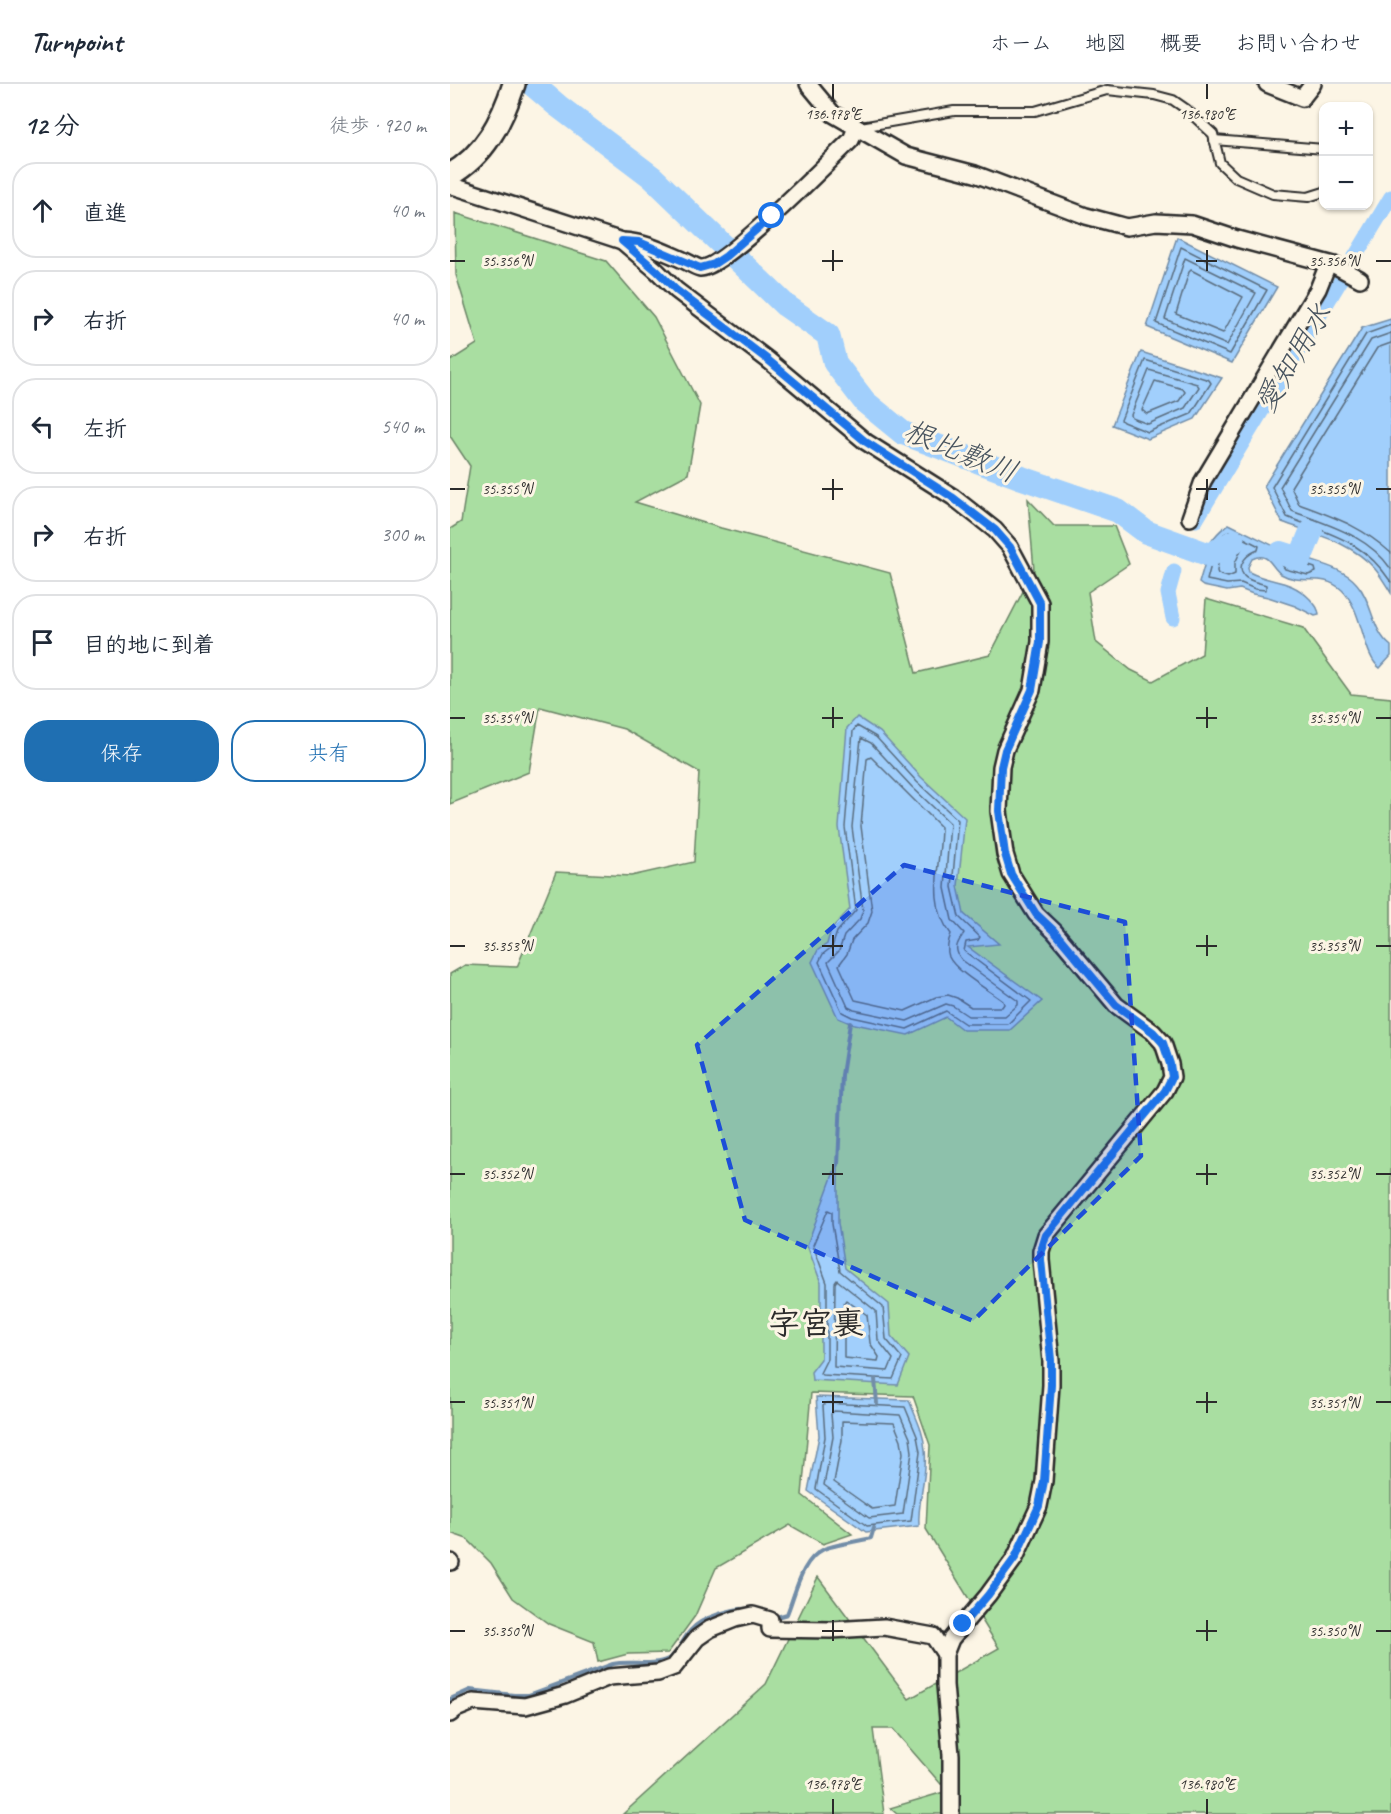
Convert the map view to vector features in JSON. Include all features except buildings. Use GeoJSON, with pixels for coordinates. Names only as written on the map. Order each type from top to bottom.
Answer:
{"type":"FeatureCollection","features":[{"type":"Feature","properties":{"kind":"street"},"geometry":{"type":"LineString","coordinates":[[1268,84],[1302,98],[1313,84]]}},
{"type":"Feature","properties":{"kind":"street"},"geometry":{"type":"LineString","coordinates":[[450,175],[485,146],[501,118],[514,85]]}},
{"type":"Feature","properties":{"kind":"street"},"geometry":{"type":"LineString","coordinates":[[812,85],[833,114],[906,156],[975,174],[1086,216],[1127,227],[1156,222],[1192,224],[1237,239],[1331,264],[1360,279]]}},
{"type":"Feature","properties":{"kind":"street"},"geometry":{"type":"LineString","coordinates":[[450,185],[622,241],[639,242],[700,268],[714,264],[776,213],[851,140],[856,128]]}},
{"type":"Feature","properties":{"kind":"street"},"geometry":{"type":"LineString","coordinates":[[622,241],[676,290],[768,360],[866,442],[952,497],[995,530],[1010,547],[1040,603],[1040,642],[1032,690],[1005,750],[1001,767],[999,811],[1005,854],[1011,874],[1036,914],[1054,931],[1116,1005],[1153,1032],[1163,1043],[1170,1064],[1172,1077],[1165,1091],[1046,1235],[1041,1251],[1051,1360],[1044,1481],[1039,1506],[1015,1558],[951,1639],[945,1654],[945,1685],[951,1755],[951,1814]]}},
{"type":"Feature","properties":{"kind":"street"},"geometry":{"type":"LineString","coordinates":[[1190,518],[1203,481],[1318,290],[1331,264]]}},
{"type":"Feature","properties":{"kind":"street"},"geometry":{"type":"LineString","coordinates":[[450,1714],[473,1702],[525,1706],[565,1695],[609,1677],[658,1673],[674,1667],[697,1638],[710,1629],[753,1615],[770,1620],[770,1629],[831,1630],[884,1626],[933,1636],[945,1654]]}},
{"type":"Feature","properties":{"kind":"lane"},"geometry":{"type":"LineString","coordinates":[[856,128],[954,111],[1035,111],[1107,90],[1154,94],[1173,100],[1186,109],[1213,135],[1220,163],[1236,178],[1274,194],[1308,197],[1319,193]]}},
{"type":"Feature","properties":{"kind":"lane"},"geometry":{"type":"LineString","coordinates":[[1214,140],[1319,149]]}},
{"type":"Feature","properties":{"kind":"highlighted area"},"geometry":{"type":"Polygon","coordinates":[[[904,865],[1125,922],[1141,1156],[973,1321],[745,1220],[697,1045],[904,865]]]}},
{"type":"Feature","properties":{"kind":"green space"},"geometry":{"type":"Polygon","coordinates":[[[455,213],[606,261],[654,317],[700,405],[688,474],[635,502],[721,528],[890,573],[916,673],[990,655],[1034,570],[1028,499],[1054,526],[1114,526],[1129,564],[1088,592],[1096,642],[1131,670],[1153,681],[1202,654],[1206,599],[1303,628],[1351,694],[1391,698],[1391,1814],[897,1814],[890,1808],[947,1791],[893,1729],[873,1729],[884,1814],[623,1814],[766,1684],[818,1577],[909,1699],[999,1648],[926,1529],[930,1445],[913,1396],[811,1393],[802,1495],[852,1534],[823,1544],[790,1525],[716,1568],[695,1616],[668,1653],[628,1654],[598,1662],[594,1642],[549,1624],[513,1598],[491,1563],[467,1539],[450,1533],[450,974],[465,965],[517,967],[556,872],[631,876],[694,862],[699,772],[624,729],[540,707],[529,772],[450,804],[450,529],[461,522],[470,466],[450,436],[450,361],[477,344],[456,275],[455,213]]]}},
{"type":"Feature","properties":{"kind":"water"},"geometry":{"type":"Polygon","coordinates":[[[1177,237],[1277,287],[1232,363],[1147,327],[1177,237]]]}},
{"type":"Feature","properties":{"kind":"water"},"geometry":{"type":"Polygon","coordinates":[[[1391,319],[1391,593],[1375,569],[1355,552],[1332,540],[1282,522],[1264,486],[1362,328],[1391,319]]]}},
{"type":"Feature","properties":{"kind":"water"},"geometry":{"type":"Polygon","coordinates":[[[1141,352],[1222,378],[1195,419],[1148,439],[1112,425],[1141,352]]]}},
{"type":"Feature","properties":{"kind":"water"},"geometry":{"type":"Polygon","coordinates":[[[1229,524],[1280,549],[1295,553],[1300,544],[1309,549],[1306,559],[1333,568],[1352,579],[1362,591],[1380,632],[1391,646],[1391,656],[1380,668],[1374,662],[1349,599],[1342,590],[1327,581],[1289,578],[1277,571],[1263,557],[1252,559],[1248,567],[1249,572],[1257,576],[1288,584],[1302,592],[1317,608],[1319,615],[1315,616],[1295,606],[1240,589],[1227,591],[1199,583],[1206,559],[1203,557],[1205,552],[1217,534],[1229,524]]]}},
{"type":"Feature","properties":{"kind":"water"},"geometry":{"type":"Polygon","coordinates":[[[857,717],[880,732],[921,777],[965,818],[958,886],[964,914],[999,944],[968,947],[1042,1001],[1010,1030],[963,1030],[946,1017],[908,1035],[850,1023],[838,1018],[812,962],[818,950],[827,944],[831,929],[850,909],[839,827],[847,728],[857,717]]]}},
{"type":"Feature","properties":{"kind":"water"},"geometry":{"type":"Polygon","coordinates":[[[838,1161],[838,1223],[845,1268],[889,1304],[891,1336],[909,1357],[898,1385],[812,1380],[811,1372],[821,1359],[821,1283],[807,1245],[838,1161]]]}},
{"type":"Feature","properties":{"kind":"water"},"geometry":{"type":"Polygon","coordinates":[[[816,1397],[909,1400],[921,1430],[926,1459],[919,1526],[866,1532],[808,1491],[819,1436],[816,1397]]]}},
{"type":"Feature","properties":{"kind":"waterway","name":"根比敷川"},"geometry":{"type":"LineString","coordinates":[[532,84],[652,177],[785,305],[828,335],[835,363],[865,402],[903,433],[1118,511],[1146,532],[1210,555],[1233,542]]}},
{"type":"Feature","properties":{"kind":"waterway","name":"愛知用水"},"geometry":{"type":"LineString","coordinates":[[1196,520],[1391,197]]}},
{"type":"Feature","properties":{"kind":"waterway","name":"根比敷川"},"geometry":{"type":"LineString","coordinates":[[1281,553],[1300,559],[1311,532]]}},
{"type":"Feature","properties":{"kind":"waterway","name":"愛知用水"},"geometry":{"type":"LineString","coordinates":[[1173,618],[1168,593],[1174,571]]}},
{"type":"Feature","properties":{"kind":"waterway"},"geometry":{"type":"LineString","coordinates":[[838,1165],[842,1075],[850,1023]]}},
{"type":"Feature","properties":{"kind":"waterway"},"geometry":{"type":"LineString","coordinates":[[875,1379],[877,1404]]}},
{"type":"Feature","properties":{"kind":"waterway"},"geometry":{"type":"LineString","coordinates":[[772,1616],[787,1614],[800,1577],[816,1554],[824,1549],[871,1538],[874,1528]]}},
{"type":"Feature","properties":{"kind":"waterway"},"geometry":{"type":"LineString","coordinates":[[450,1699],[470,1690],[529,1695],[613,1664],[662,1661],[675,1654],[696,1625],[728,1611],[751,1609]]}},
{"type":"Feature","properties":{"kind":"district","name":"字宮裏"},"geometry":{"type":"Point","coordinates":[816,1323]}},
{"type":"Feature","properties":{"kind":"route"},"geometry":{"type":"LineString","coordinates":[[772,216],[726,256],[714,264],[700,268],[639,242],[622,241],[676,290],[768,360],[866,442],[952,497],[995,530],[1010,547],[1040,603],[1040,642],[1032,690],[1005,750],[1001,767],[999,811],[1005,854],[1011,874],[1036,914],[1054,931],[1116,1005],[1135,1017],[1163,1043],[1172,1077],[1165,1091],[1046,1235],[1041,1251],[1042,1292],[1051,1360],[1051,1385],[1044,1481],[1039,1506],[1015,1558],[963,1624]]}}]}
